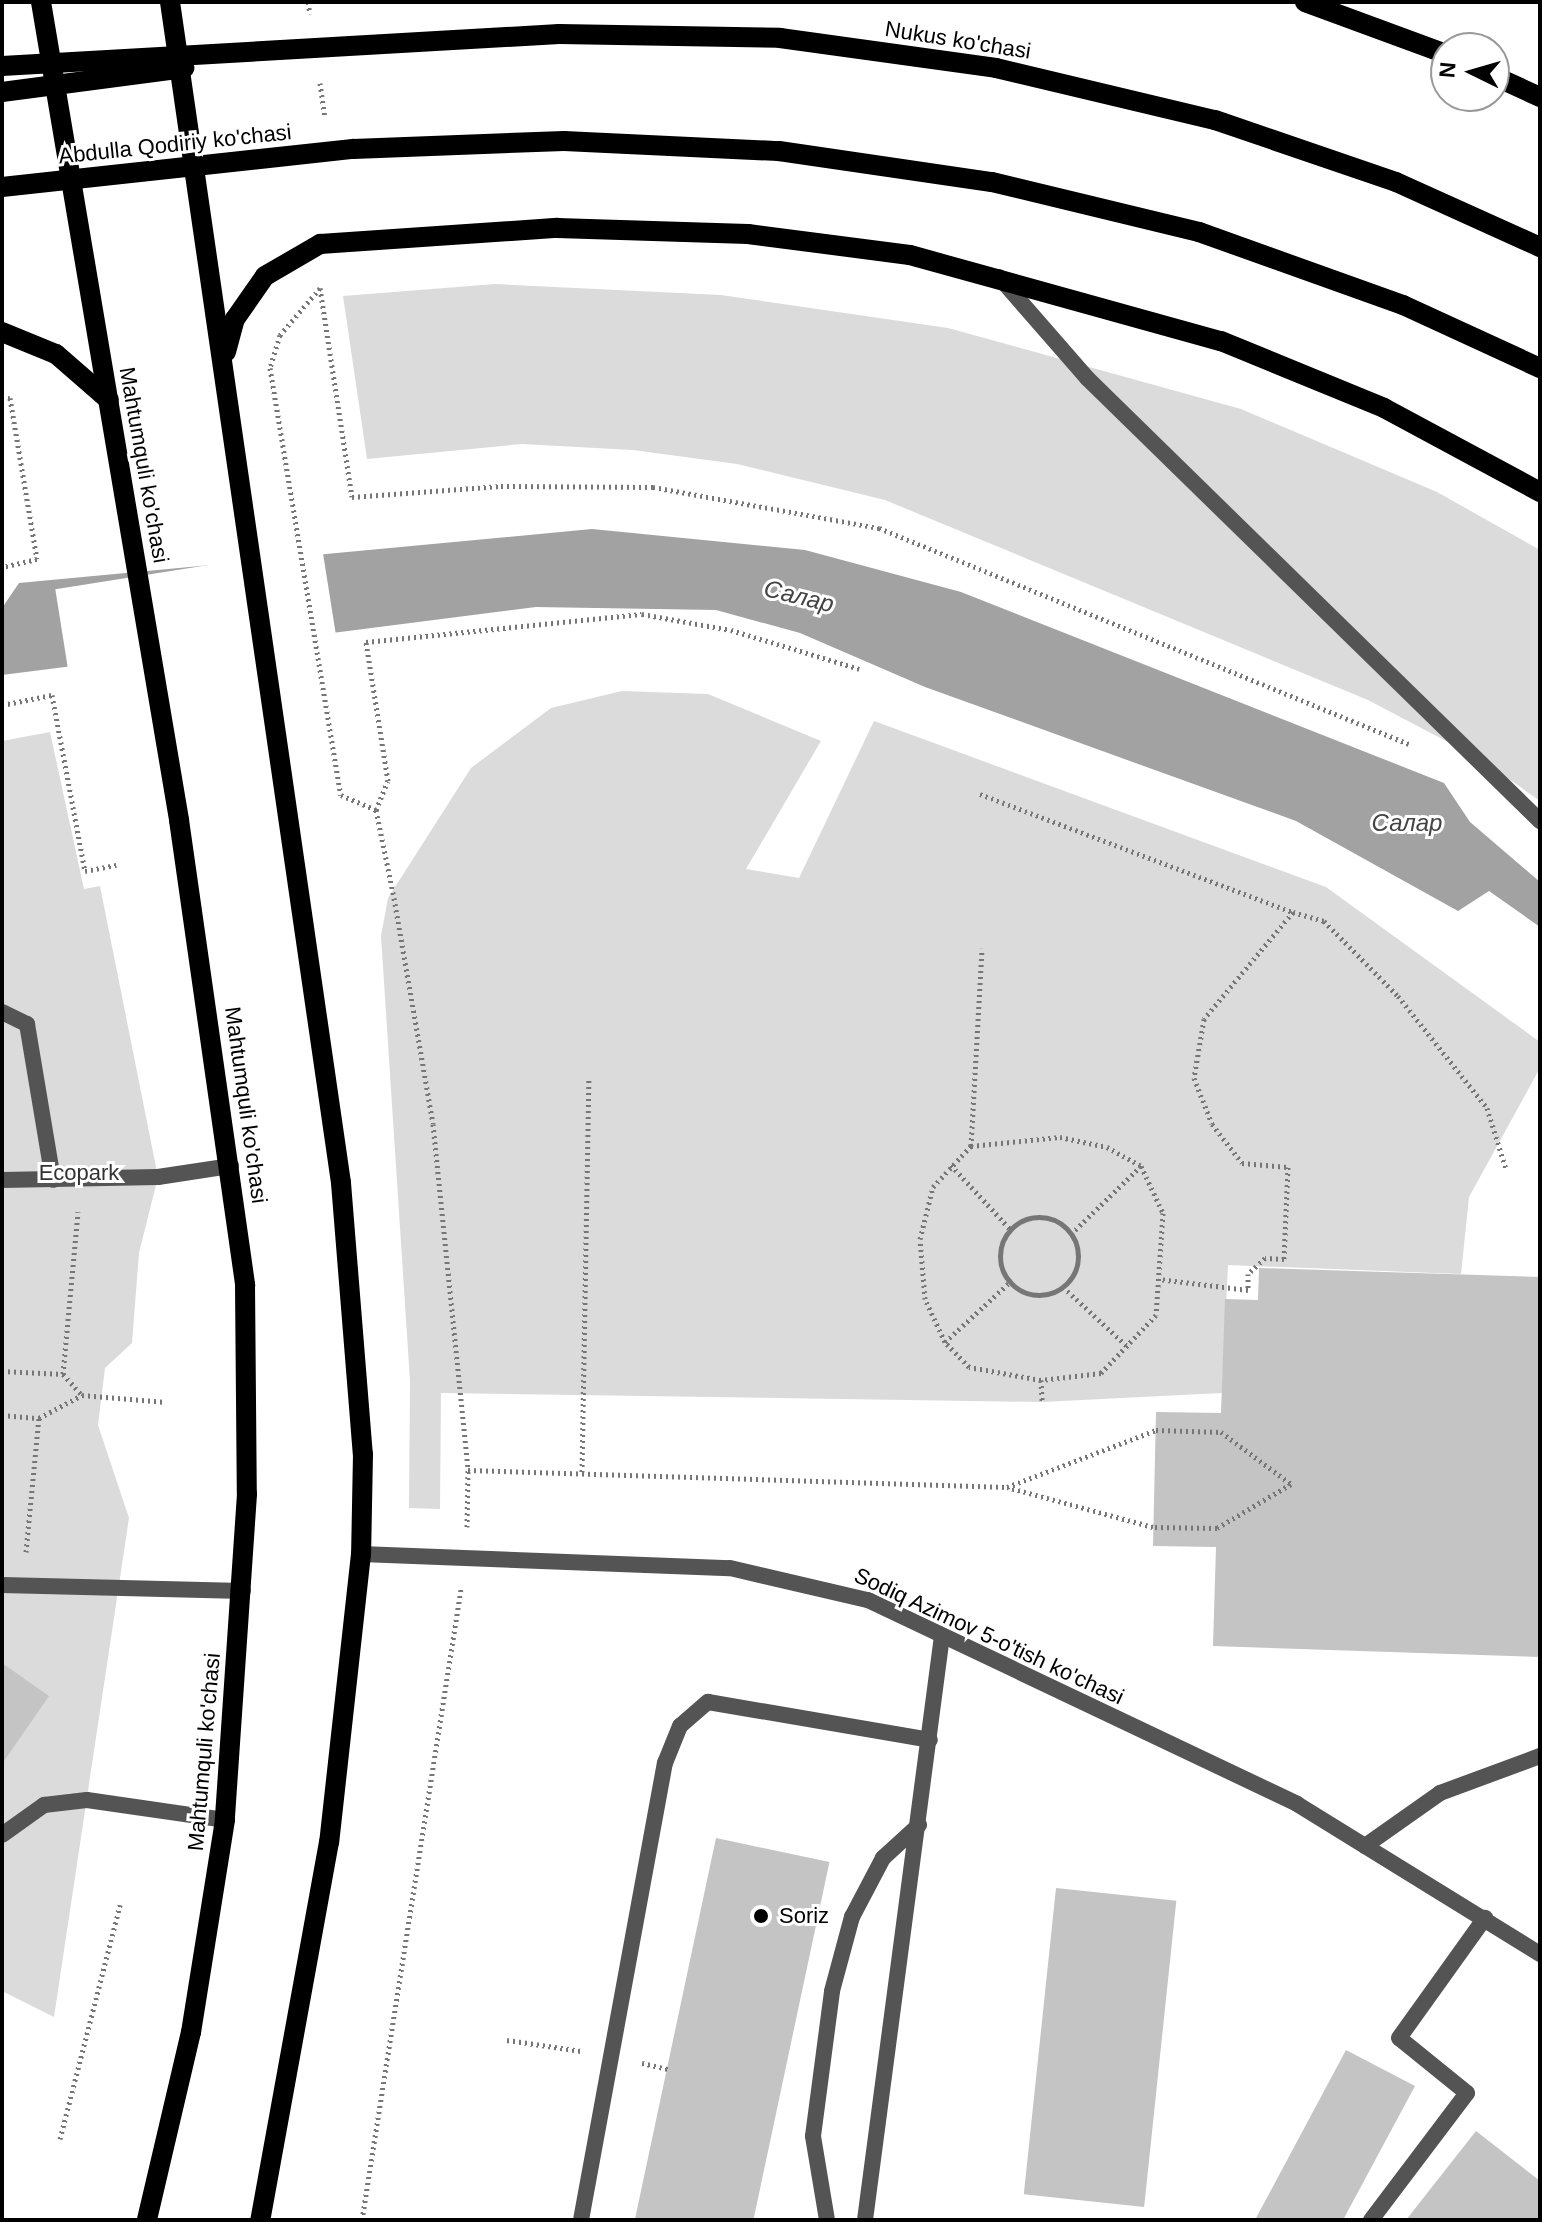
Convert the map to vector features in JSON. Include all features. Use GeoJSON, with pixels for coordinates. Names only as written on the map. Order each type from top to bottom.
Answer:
{"type":"FeatureCollection","features":[{"type":"Feature","properties":{"kind":"main road","name":"Mahtumquli ko'chasi"},"geometry":{"type":"LineString","coordinates":[[41,2],[179,820],[231,1166],[247,1335],[243,1591],[225,1820],[193,2019],[147,2220]]}},
{"type":"Feature","properties":{"kind":"main road"},"geometry":{"type":"LineString","coordinates":[[170,2],[289,802],[356,1319],[361,1554],[313,1954],[260,2220]]}},
{"type":"Feature","properties":{"kind":"main road"},"geometry":{"type":"LineString","coordinates":[[1305,2],[1430,48]]}},
{"type":"Feature","properties":{"kind":"main road","name":"Nukus ko'chasi"},"geometry":{"type":"LineString","coordinates":[[339,47],[559,34],[780,38],[996,68],[1306,149],[1540,247]]}},
{"type":"Feature","properties":{"kind":"main road"},"geometry":{"type":"LineString","coordinates":[[2,66],[339,47]]}},
{"type":"Feature","properties":{"kind":"main road"},"geometry":{"type":"LineString","coordinates":[[2,92],[339,47]]}},
{"type":"Feature","properties":{"kind":"main road"},"geometry":{"type":"LineString","coordinates":[[1510,83],[1540,97]]}},
{"type":"Feature","properties":{"kind":"main road","name":"Abdulla Qodiriy ko'chasi"},"geometry":{"type":"LineString","coordinates":[[2,187],[353,149],[672,144],[779,151],[992,182],[1096,203],[1287,261],[1540,368]]}},
{"type":"Feature","properties":{"kind":"main road"},"geometry":{"type":"LineString","coordinates":[[225,376],[235,319],[265,276],[299,251],[342,240],[557,228],[748,234],[910,255],[998,276],[1303,373],[1540,492]]}},
{"type":"Feature","properties":{"kind":"main road"},"geometry":{"type":"LineString","coordinates":[[2,332],[56,354],[109,400]]}},
{"type":"Feature","properties":{"kind":"street"},"geometry":{"type":"LineString","coordinates":[[998,276],[1087,378],[1540,821]]}},
{"type":"Feature","properties":{"kind":"street"},"geometry":{"type":"LineString","coordinates":[[2,1012],[27,1024],[53,1180]]}},
{"type":"Feature","properties":{"kind":"street"},"geometry":{"type":"LineString","coordinates":[[2,1180],[81,1179],[231,1166]]}},
{"type":"Feature","properties":{"kind":"street","name":"Sodiq Azimov 5-o'tish ko'chasi"},"geometry":{"type":"LineString","coordinates":[[361,1554],[730,1568],[868,1600],[1297,1804],[1540,1954]]}},
{"type":"Feature","properties":{"kind":"street"},"geometry":{"type":"LineString","coordinates":[[2,1585],[243,1591]]}},
{"type":"Feature","properties":{"kind":"street"},"geometry":{"type":"LineString","coordinates":[[865,2220],[942,1636]]}},
{"type":"Feature","properties":{"kind":"street"},"geometry":{"type":"LineString","coordinates":[[581,2220],[665,1763],[680,1726],[708,1702],[930,1740]]}},
{"type":"Feature","properties":{"kind":"street"},"geometry":{"type":"LineString","coordinates":[[1365,1846],[1440,1793],[1540,1756]]}},
{"type":"Feature","properties":{"kind":"street"},"geometry":{"type":"LineString","coordinates":[[2,1835],[44,1805],[87,1800],[225,1820]]}},
{"type":"Feature","properties":{"kind":"street"},"geometry":{"type":"LineString","coordinates":[[827,2220],[813,2136],[832,1991],[852,1917],[883,1858],[919,1825]]}},
{"type":"Feature","properties":{"kind":"street"},"geometry":{"type":"LineString","coordinates":[[1371,2220],[1467,2093],[1399,2038],[1485,1918]]}},
{"type":"Feature","properties":{"kind":"path"},"geometry":{"type":"LineString","coordinates":[[308,2],[312,31]]}},
{"type":"Feature","properties":{"kind":"path"},"geometry":{"type":"LineString","coordinates":[[319,75],[327,134]]}},
{"type":"Feature","properties":{"kind":"path"},"geometry":{"type":"LineString","coordinates":[[328,282],[280,335],[270,368],[341,795],[376,810]]}},
{"type":"Feature","properties":{"kind":"path"},"geometry":{"type":"LineString","coordinates":[[320,288],[352,497],[501,486],[653,487],[879,528],[1415,746]]}},
{"type":"Feature","properties":{"kind":"path"},"geometry":{"type":"LineString","coordinates":[[2,399],[10,398],[37,559],[2,567]]}},
{"type":"Feature","properties":{"kind":"path"},"geometry":{"type":"LineString","coordinates":[[362,2220],[467,1558],[468,1470],[433,1124],[376,810],[388,781],[366,642],[642,614],[731,630],[859,669]]}},
{"type":"Feature","properties":{"kind":"path"},"geometry":{"type":"LineString","coordinates":[[2,705],[52,695],[85,871],[116,865]]}},
{"type":"Feature","properties":{"kind":"path"},"geometry":{"type":"LineString","coordinates":[[980,794],[1324,921],[1398,996],[1487,1108],[1506,1169]]}},
{"type":"Feature","properties":{"kind":"path"},"geometry":{"type":"LineString","coordinates":[[1159,1279],[1248,1290],[1248,1274],[1265,1258],[1284,1259],[1288,1167],[1242,1163],[1212,1124],[1194,1078],[1204,1019],[1293,912]]}},
{"type":"Feature","properties":{"kind":"path"},"geometry":{"type":"LineString","coordinates":[[971,1146],[982,948]]}},
{"type":"Feature","properties":{"kind":"path"},"geometry":{"type":"LineString","coordinates":[[582,1472],[589,1080]]}},
{"type":"Feature","properties":{"kind":"path"},"geometry":{"type":"LineString","coordinates":[[1060,1137],[1107,1147],[1141,1166],[1163,1213],[1159,1279],[1156,1315],[1129,1348],[1101,1373],[1041,1380],[969,1367],[945,1342],[925,1299],[919,1254],[933,1187],[951,1165],[971,1146],[1060,1137]]}},
{"type":"Feature","properties":{"kind":"path"},"geometry":{"type":"LineString","coordinates":[[951,1165],[1010,1229]]}},
{"type":"Feature","properties":{"kind":"path"},"geometry":{"type":"LineString","coordinates":[[1071,1234],[1141,1166]]}},
{"type":"Feature","properties":{"kind":"path"},"geometry":{"type":"LineString","coordinates":[[63,1374],[81,1179]]}},
{"type":"Feature","properties":{"kind":"path"},"geometry":{"type":"LineString","coordinates":[[1010,1229],[1042,1217],[1071,1234],[1078,1256],[1063,1287]]}},
{"type":"Feature","properties":{"kind":"path"},"geometry":{"type":"LineString","coordinates":[[1010,1229],[1000,1261],[1010,1282],[1030,1294],[1063,1287]]}},
{"type":"Feature","properties":{"kind":"path"},"geometry":{"type":"LineString","coordinates":[[945,1342],[1010,1282]]}},
{"type":"Feature","properties":{"kind":"path"},"geometry":{"type":"LineString","coordinates":[[1063,1287],[1129,1348]]}},
{"type":"Feature","properties":{"kind":"path"},"geometry":{"type":"LineString","coordinates":[[2,1371],[63,1374],[82,1395]]}},
{"type":"Feature","properties":{"kind":"path"},"geometry":{"type":"LineString","coordinates":[[1041,1380],[1042,1402]]}},
{"type":"Feature","properties":{"kind":"path"},"geometry":{"type":"LineString","coordinates":[[2,1415],[39,1418],[82,1395],[166,1402]]}},
{"type":"Feature","properties":{"kind":"path"},"geometry":{"type":"LineString","coordinates":[[23,1585],[39,1418]]}},
{"type":"Feature","properties":{"kind":"path"},"geometry":{"type":"LineString","coordinates":[[468,1470],[1007,1487],[1153,1527],[1217,1528],[1291,1484],[1221,1432],[1156,1430],[1007,1487]]}},
{"type":"Feature","properties":{"kind":"path"},"geometry":{"type":"LineString","coordinates":[[60,2139],[120,1905]]}},
{"type":"Feature","properties":{"kind":"green space"},"geometry":{"type":"Polygon","coordinates":[[[495,284],[721,295],[948,328],[1241,409],[1437,492],[1540,550],[1540,801],[1482,760],[1368,700],[885,500],[737,464],[633,450],[522,444],[367,459],[343,296],[495,284]]]}},
{"type":"Feature","properties":{"kind":"green space"},"geometry":{"type":"Polygon","coordinates":[[[622,691],[708,694],[821,741],[746,869],[799,878],[874,721],[1326,887],[1540,1042],[1540,1068],[1469,1197],[1461,1274],[1228,1265],[1222,1393],[1042,1402],[441,1393],[440,1509],[409,1508],[410,1381],[381,936],[388,898],[471,768],[551,708],[622,691]]]}},
{"type":"Feature","properties":{"kind":"green space","name":"Ecopark"},"geometry":{"type":"Polygon","coordinates":[[[50,732],[84,889],[100,886],[158,1177],[139,1253],[132,1343],[105,1368],[98,1425],[129,1518],[54,2017],[2,1991],[2,741],[50,732]]]}},
{"type":"Feature","properties":{"kind":"water","name":"Салар"},"geometry":{"type":"Polygon","coordinates":[[[592,529],[805,550],[961,592],[1444,783],[1470,822],[1540,882],[1540,927],[1489,891],[1458,911],[1296,821],[925,687],[800,633],[716,610],[536,607],[2,675],[2,608],[19,583],[592,529]]]}},
{"type":"Feature","properties":{"kind":"pier"},"geometry":{"type":"Polygon","coordinates":[[[322,547],[336,637],[70,679],[55,589],[322,547]]]}},
{"type":"Feature","properties":{"kind":"building"},"geometry":{"type":"Polygon","coordinates":[[[1259,1268],[1540,1277],[1540,1657],[1213,1646],[1216,1547],[1153,1546],[1156,1412],[1221,1413],[1225,1299],[1258,1300],[1259,1268]]]}},
{"type":"Feature","properties":{"kind":"building"},"geometry":{"type":"Polygon","coordinates":[[[2,1663],[49,1696],[2,1764],[2,1663]]]}},
{"type":"Feature","properties":{"kind":"building"},"geometry":{"type":"Polygon","coordinates":[[[716,1838],[829,1862],[753,2220],[635,2219],[716,1838]]]}},
{"type":"Feature","properties":{"kind":"building"},"geometry":{"type":"Polygon","coordinates":[[[1056,1888],[1176,1901],[1144,2207],[1024,2194],[1056,1888]]]}},
{"type":"Feature","properties":{"kind":"building"},"geometry":{"type":"Polygon","coordinates":[[[1346,2050],[1415,2086],[1343,2220],[1255,2220],[1346,2050]]]}},
{"type":"Feature","properties":{"kind":"building"},"geometry":{"type":"Polygon","coordinates":[[[1476,2131],[1540,2181],[1540,2220],[1406,2220],[1476,2131]]]}},
{"type":"Feature","properties":{"kind":"place","name":"Soriz"},"geometry":{"type":"Point","coordinates":[761,1916]}}]}
